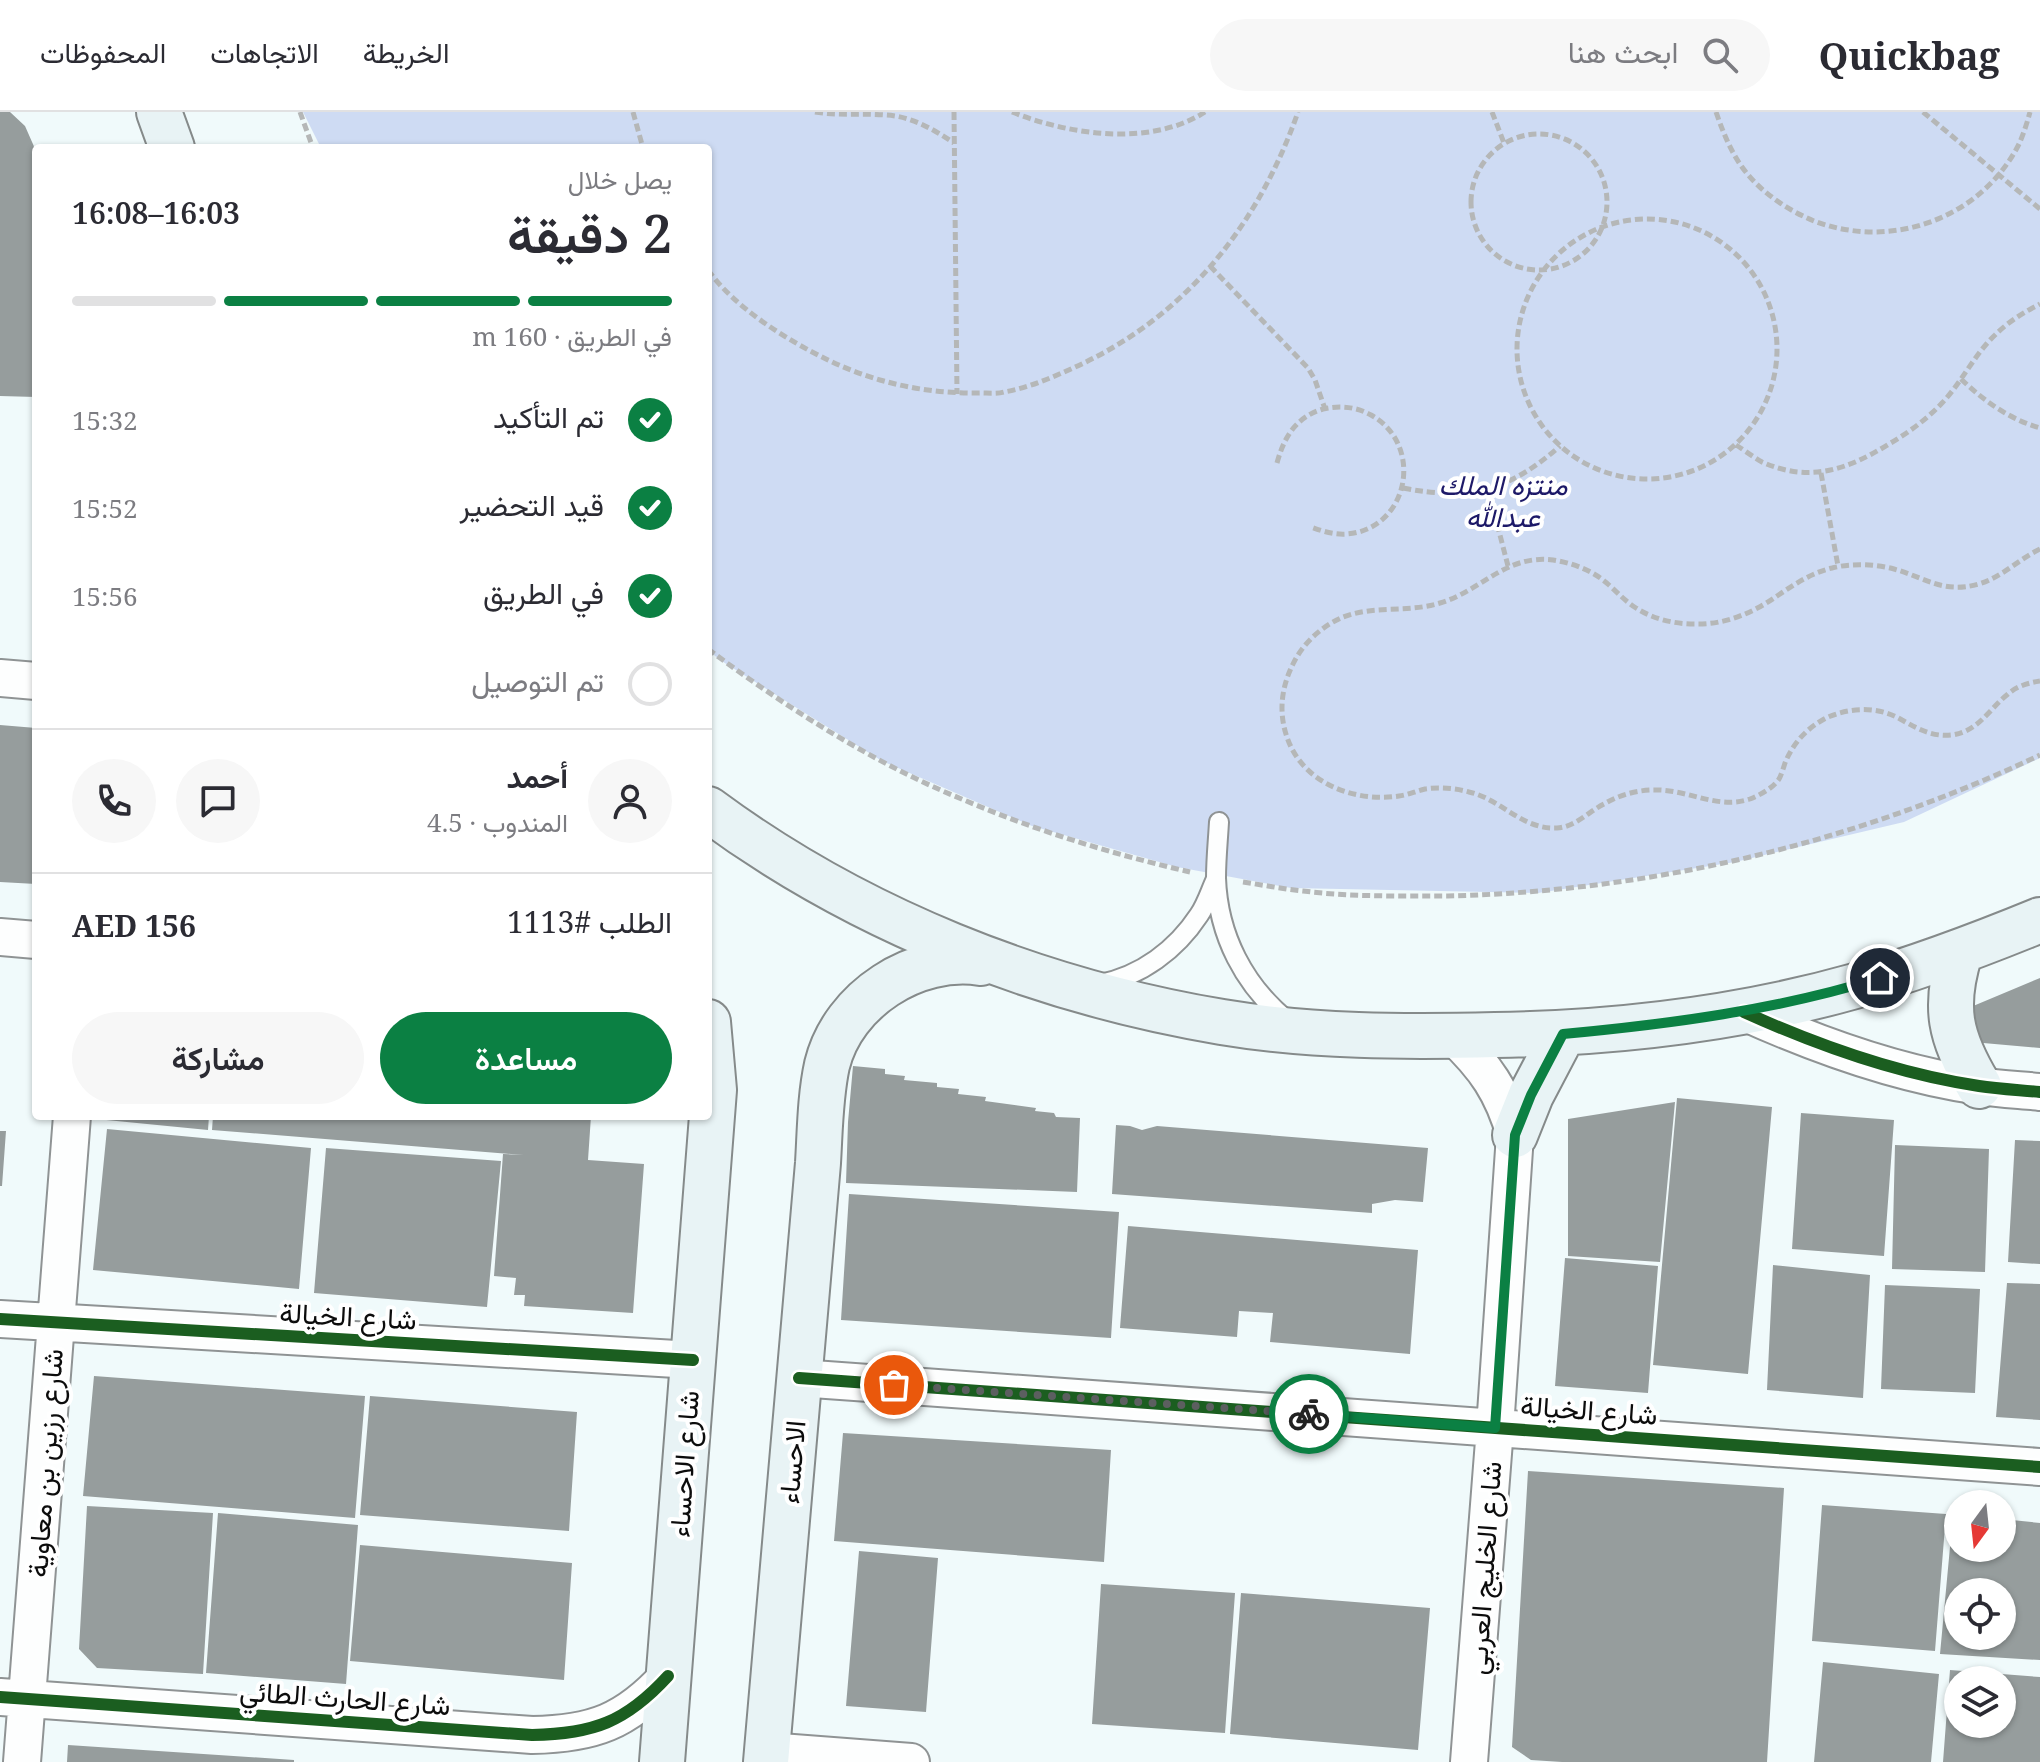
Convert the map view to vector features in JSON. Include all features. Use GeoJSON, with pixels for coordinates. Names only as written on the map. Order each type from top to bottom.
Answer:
{"type":"FeatureCollection","features":[{"type":"Feature","properties":{"kind":"main road"},"geometry":{"type":"LineString","coordinates":[[159,112],[171,144]]}},
{"type":"Feature","properties":{"kind":"main road"},"geometry":{"type":"LineString","coordinates":[[712,812],[794,866],[862,905],[1004,966],[1150,1008],[1225,1022],[1301,1031],[1376,1036],[1563,1034],[1744,1012],[1853,986],[1960,953],[2040,920]]}},
{"type":"Feature","properties":{"kind":"main road"},"geometry":{"type":"LineString","coordinates":[[1960,953],[1952,978],[1951,1007],[1955,1035],[1964,1061],[1979,1086]]}},
{"type":"Feature","properties":{"kind":"main road","name":"الاحساء"},"geometry":{"type":"LineString","coordinates":[[766,1757],[821,1099],[828,1062],[843,1029],[866,1000],[896,978],[930,965],[967,961],[1004,966]]}},
{"type":"Feature","properties":{"kind":"main road"},"geometry":{"type":"LineString","coordinates":[[1515,1135],[1536,1084],[1563,1034]]}},
{"type":"Feature","properties":{"kind":"main road","name":"شارع الاحساء"},"geometry":{"type":"LineString","coordinates":[[712,1067],[712,1116]]}},
{"type":"Feature","properties":{"kind":"main road","name":"شارع الاحساء"},"geometry":{"type":"LineString","coordinates":[[662,1762],[712,1120]]}},
{"type":"Feature","properties":{"kind":"street"},"geometry":{"type":"LineString","coordinates":[[0,678],[32,681]]}},
{"type":"Feature","properties":{"kind":"street"},"geometry":{"type":"LineString","coordinates":[[0,937],[32,940]]}},
{"type":"Feature","properties":{"kind":"street"},"geometry":{"type":"LineString","coordinates":[[1744,1012],[1789,1033],[1847,1054],[1931,1077],[2040,1092]]}},
{"type":"Feature","properties":{"kind":"street"},"geometry":{"type":"LineString","coordinates":[[1453,1036],[1486,1070],[1499,1090],[1515,1135]]}},
{"type":"Feature","properties":{"kind":"street","name":"شارع رزين بن معاوية"},"geometry":{"type":"LineString","coordinates":[[22,1762],[13,1698],[56,1322],[72,1120]]}},
{"type":"Feature","properties":{"kind":"street","name":"شارع الخليج العربي"},"geometry":{"type":"LineString","coordinates":[[1469,1762],[1515,1135]]}},
{"type":"Feature","properties":{"kind":"street","name":"شارع الخيالة"},"geometry":{"type":"LineString","coordinates":[[0,1319],[693,1360]]}},
{"type":"Feature","properties":{"kind":"street","name":"شارع الخيالة"},"geometry":{"type":"LineString","coordinates":[[799,1378],[2040,1467]]}},
{"type":"Feature","properties":{"kind":"street","name":"شارع الحارث الطائي"},"geometry":{"type":"LineString","coordinates":[[13,1698],[558,1735],[608,1723],[631,1711],[668,1676]]}},
{"type":"Feature","properties":{"kind":"street"},"geometry":{"type":"LineString","coordinates":[[766,1757],[911,1762]]}},
{"type":"Feature","properties":{"kind":"lane"},"geometry":{"type":"LineString","coordinates":[[1219,822],[1216,878],[1220,914],[1231,949],[1248,981],[1272,1008],[1301,1031]]}},
{"type":"Feature","properties":{"kind":"lane"},"geometry":{"type":"LineString","coordinates":[[1076,989],[1113,981],[1148,966],[1178,943],[1201,913],[1216,878]]}},
{"type":"Feature","properties":{"kind":"path"},"geometry":{"type":"LineString","coordinates":[[300,112],[312,144]]}},
{"type":"Feature","properties":{"kind":"path"},"geometry":{"type":"LineString","coordinates":[[633,112],[642,144]]}},
{"type":"Feature","properties":{"kind":"path"},"geometry":{"type":"LineString","coordinates":[[815,112],[839,116],[888,115],[912,120],[934,129],[954,143]]}},
{"type":"Feature","properties":{"kind":"path"},"geometry":{"type":"LineString","coordinates":[[954,112],[957,394]]}},
{"type":"Feature","properties":{"kind":"path"},"geometry":{"type":"LineString","coordinates":[[1012,112],[1071,129],[1139,134],[1166,130],[1205,112]]}},
{"type":"Feature","properties":{"kind":"path"},"geometry":{"type":"LineString","coordinates":[[712,276],[744,307],[777,331],[849,371],[903,387],[957,394],[1003,393],[1049,379],[1123,342],[1194,284],[1228,246],[1257,204],[1280,159],[1298,112]]}},
{"type":"Feature","properties":{"kind":"path"},"geometry":{"type":"LineString","coordinates":[[1492,112],[1504,143]]}},
{"type":"Feature","properties":{"kind":"path"},"geometry":{"type":"LineString","coordinates":[[1716,112],[1724,137],[1743,169],[1769,195],[1799,215],[1833,228],[1870,233],[1906,230],[1940,219],[1972,200],[1998,175],[2018,146],[2030,112]]}},
{"type":"Feature","properties":{"kind":"path"},"geometry":{"type":"LineString","coordinates":[[1923,112],[2040,209]]}},
{"type":"Feature","properties":{"kind":"path"},"geometry":{"type":"LineString","coordinates":[[1545,134],[1565,139],[1584,150],[1598,166],[1606,185],[1607,206],[1602,227],[1593,243],[1579,257],[1562,266],[1544,269],[1521,267],[1501,258],[1485,242],[1474,222],[1471,199],[1475,177],[1487,158],[1504,143],[1524,135],[1545,134]]}},
{"type":"Feature","properties":{"kind":"path"},"geometry":{"type":"LineString","coordinates":[[1631,220],[1661,220],[1690,227],[1717,240],[1740,259],[1759,282],[1771,309],[1777,338],[1776,368],[1769,396],[1755,422],[1736,445],[1714,461],[1689,473],[1662,479],[1634,479],[1607,473],[1582,462],[1560,446],[1541,425],[1527,401],[1519,374],[1516,346],[1520,319],[1530,293],[1544,269],[1561,252],[1580,237],[1602,227],[1631,220]]}},
{"type":"Feature","properties":{"kind":"path"},"geometry":{"type":"LineString","coordinates":[[1210,266],[1298,356],[1315,380],[1325,409]]}},
{"type":"Feature","properties":{"kind":"path"},"geometry":{"type":"LineString","coordinates":[[1736,445],[1761,461],[1788,471],[1821,473],[1847,467],[1922,422],[1943,402],[1993,336],[2040,304]]}},
{"type":"Feature","properties":{"kind":"path"},"geometry":{"type":"LineString","coordinates":[[1961,379],[1995,408],[2040,428]]}},
{"type":"Feature","properties":{"kind":"path"},"geometry":{"type":"LineString","coordinates":[[1277,463],[1282,445],[1292,429],[1307,416],[1325,409],[1343,407],[1362,410],[1379,419],[1392,433],[1401,450],[1405,468],[1403,488],[1395,505],[1382,520],[1366,529],[1347,534],[1328,533],[1311,527]]}},
{"type":"Feature","properties":{"kind":"path"},"geometry":{"type":"LineString","coordinates":[[1403,488],[1459,494],[1488,489],[1514,479],[1560,446]]}},
{"type":"Feature","properties":{"kind":"path"},"geometry":{"type":"LineString","coordinates":[[1821,473],[1838,566]]}},
{"type":"Feature","properties":{"kind":"path"},"geometry":{"type":"LineString","coordinates":[[1488,489],[1508,566]]}},
{"type":"Feature","properties":{"kind":"path"},"geometry":{"type":"LineString","coordinates":[[2040,549],[1994,578],[1960,587],[1927,583],[1893,569],[1838,566],[1814,573],[1752,611],[1727,621],[1700,625],[1679,624],[1640,610],[1623,599],[1608,583],[1572,564],[1549,559],[1525,560],[1508,566],[1463,594],[1441,603],[1412,609],[1363,611],[1326,626],[1310,639],[1287,676],[1282,697],[1282,718],[1296,757],[1326,784],[1345,792],[1395,797],[1425,789],[1464,790],[1482,795],[1525,822],[1553,829],[1566,827],[1603,804],[1636,792],[1675,791],[1721,803],[1752,798],[1780,779],[1793,747],[1804,733],[1839,712],[1860,709],[1880,711],[1899,717],[1916,729],[1953,735],[1970,729],[1985,718],[2007,694],[2040,681]]}},
{"type":"Feature","properties":{"kind":"path"},"geometry":{"type":"LineString","coordinates":[[712,652],[804,716],[881,761],[961,799],[1045,832],[1129,858],[1216,878],[1304,891],[1391,897],[1477,895],[1567,890],[1657,877],[1745,859],[1833,836],[1920,807],[2040,755]]}},
{"type":"Feature","properties":{"kind":"green space","name":"منتزه الملك عبدالله"},"geometry":{"type":"Polygon","coordinates":[[[303,112],[2040,112],[2040,758],[1904,822],[1735,862],[1538,893],[1291,888],[1177,867],[1032,826],[882,761],[712,653],[712,144],[319,144],[303,112]]]}},
{"type":"Feature","properties":{"kind":"building"},"geometry":{"type":"Polygon","coordinates":[[[0,112],[10,112],[25,126],[33,144],[32,397],[0,396],[0,112]]]}},
{"type":"Feature","properties":{"kind":"building"},"geometry":{"type":"Polygon","coordinates":[[[0,725],[32,728],[32,884],[0,882],[0,725]]]}},
{"type":"Feature","properties":{"kind":"building"},"geometry":{"type":"Polygon","coordinates":[[[2040,978],[2040,1048],[1972,1042],[1966,1009],[2040,978]]]}},
{"type":"Feature","properties":{"kind":"building"},"geometry":{"type":"Polygon","coordinates":[[[853,1066],[885,1069],[885,1074],[905,1076],[904,1080],[937,1083],[937,1087],[959,1089],[958,1094],[986,1097],[985,1101],[1036,1108],[1035,1111],[1054,1113],[1056,1117],[1080,1118],[1077,1192],[846,1183],[853,1066]]]}},
{"type":"Feature","properties":{"kind":"building"},"geometry":{"type":"Polygon","coordinates":[[[1677,1098],[1772,1107],[1748,1374],[1653,1365],[1677,1098]]]}},
{"type":"Feature","properties":{"kind":"building"},"geometry":{"type":"Polygon","coordinates":[[[1675,1102],[1660,1262],[1568,1256],[1568,1119],[1675,1102]]]}},
{"type":"Feature","properties":{"kind":"building"},"geometry":{"type":"Polygon","coordinates":[[[1801,1113],[1894,1120],[1884,1256],[1792,1249],[1801,1113]]]}},
{"type":"Feature","properties":{"kind":"building"},"geometry":{"type":"Polygon","coordinates":[[[106,1120],[209,1120],[208,1130],[106,1120]]]}},
{"type":"Feature","properties":{"kind":"building"},"geometry":{"type":"Polygon","coordinates":[[[213,1120],[591,1120],[588,1160],[644,1164],[633,1313],[524,1306],[525,1295],[514,1295],[516,1278],[494,1276],[503,1154],[524,1155],[212,1130],[213,1120]]]}},
{"type":"Feature","properties":{"kind":"building"},"geometry":{"type":"Polygon","coordinates":[[[1116,1125],[1142,1130],[1157,1126],[1428,1148],[1423,1202],[1395,1200],[1372,1204],[1372,1213],[1112,1194],[1116,1125]]]}},
{"type":"Feature","properties":{"kind":"building"},"geometry":{"type":"Polygon","coordinates":[[[107,1129],[311,1148],[299,1289],[93,1270],[107,1129]]]}},
{"type":"Feature","properties":{"kind":"building"},"geometry":{"type":"Polygon","coordinates":[[[0,1131],[6,1131],[2,1186],[0,1186],[0,1131]]]}},
{"type":"Feature","properties":{"kind":"building"},"geometry":{"type":"Polygon","coordinates":[[[2015,1140],[2040,1141],[2040,1264],[2008,1262],[2015,1140]]]}},
{"type":"Feature","properties":{"kind":"building"},"geometry":{"type":"Polygon","coordinates":[[[1895,1145],[1989,1149],[1985,1272],[1892,1269],[1895,1145]]]}},
{"type":"Feature","properties":{"kind":"building"},"geometry":{"type":"Polygon","coordinates":[[[326,1148],[501,1161],[487,1307],[314,1293],[326,1148]]]}},
{"type":"Feature","properties":{"kind":"building"},"geometry":{"type":"Polygon","coordinates":[[[849,1194],[1119,1212],[1111,1338],[841,1320],[849,1194]]]}},
{"type":"Feature","properties":{"kind":"building"},"geometry":{"type":"Polygon","coordinates":[[[1128,1226],[1418,1250],[1410,1354],[1270,1342],[1273,1313],[1239,1311],[1237,1337],[1120,1328],[1128,1226]]]}},
{"type":"Feature","properties":{"kind":"building"},"geometry":{"type":"Polygon","coordinates":[[[1565,1258],[1658,1266],[1648,1393],[1555,1386],[1565,1258]]]}},
{"type":"Feature","properties":{"kind":"building"},"geometry":{"type":"Polygon","coordinates":[[[1773,1265],[1870,1275],[1863,1398],[1767,1390],[1773,1265]]]}},
{"type":"Feature","properties":{"kind":"building"},"geometry":{"type":"Polygon","coordinates":[[[2007,1283],[2040,1284],[2040,1420],[1996,1417],[2007,1283]]]}},
{"type":"Feature","properties":{"kind":"building"},"geometry":{"type":"Polygon","coordinates":[[[1885,1285],[1980,1289],[1975,1393],[1881,1389],[1885,1285]]]}},
{"type":"Feature","properties":{"kind":"building"},"geometry":{"type":"Polygon","coordinates":[[[94,1376],[365,1396],[355,1518],[83,1496],[94,1376]]]}},
{"type":"Feature","properties":{"kind":"building"},"geometry":{"type":"Polygon","coordinates":[[[370,1396],[577,1412],[569,1531],[360,1515],[370,1396]]]}},
{"type":"Feature","properties":{"kind":"building"},"geometry":{"type":"Polygon","coordinates":[[[843,1433],[1111,1450],[1104,1562],[834,1541],[843,1433]]]}},
{"type":"Feature","properties":{"kind":"building"},"geometry":{"type":"Polygon","coordinates":[[[1528,1471],[1784,1488],[1767,1762],[1562,1762],[1531,1760],[1512,1747],[1528,1471]]]}},
{"type":"Feature","properties":{"kind":"building"},"geometry":{"type":"Polygon","coordinates":[[[1822,1505],[1944,1514],[1935,1651],[1812,1641],[1822,1505]]]}},
{"type":"Feature","properties":{"kind":"building"},"geometry":{"type":"Polygon","coordinates":[[[87,1506],[213,1513],[203,1674],[97,1668],[79,1649],[87,1506]]]}},
{"type":"Feature","properties":{"kind":"building"},"geometry":{"type":"Polygon","coordinates":[[[218,1513],[358,1525],[346,1684],[206,1673],[218,1513]]]}},
{"type":"Feature","properties":{"kind":"building"},"geometry":{"type":"Polygon","coordinates":[[[2016,1520],[2040,1523],[2040,1660],[1940,1654],[1944,1611],[1944,1650],[2016,1650],[2016,1578],[1947,1578],[1949,1562],[2016,1562],[2016,1520]]]}},
{"type":"Feature","properties":{"kind":"building"},"geometry":{"type":"Polygon","coordinates":[[[360,1545],[572,1563],[564,1680],[350,1661],[360,1545]]]}},
{"type":"Feature","properties":{"kind":"building"},"geometry":{"type":"Polygon","coordinates":[[[859,1551],[938,1558],[926,1712],[846,1706],[859,1551]]]}},
{"type":"Feature","properties":{"kind":"building"},"geometry":{"type":"Polygon","coordinates":[[[1101,1584],[1235,1593],[1225,1733],[1092,1724],[1101,1584]]]}},
{"type":"Feature","properties":{"kind":"building"},"geometry":{"type":"Polygon","coordinates":[[[1241,1593],[1430,1608],[1418,1750],[1230,1734],[1241,1593]]]}},
{"type":"Feature","properties":{"kind":"building"},"geometry":{"type":"Polygon","coordinates":[[[1823,1662],[1939,1674],[1931,1762],[1814,1762],[1823,1662]]]}},
{"type":"Feature","properties":{"kind":"building"},"geometry":{"type":"Polygon","coordinates":[[[2016,1675],[2040,1677],[2040,1762],[1943,1762],[1945,1738],[2016,1738],[2016,1675]]]}},
{"type":"Feature","properties":{"kind":"building"},"geometry":{"type":"Polygon","coordinates":[[[68,1745],[294,1760],[294,1762],[67,1762],[68,1745]]]}},
{"type":"Feature","properties":{"kind":"cycle path"},"geometry":{"type":"LineString","coordinates":[[1744,1012],[1830,1047],[1888,1066],[1948,1081],[2040,1092]]}},
{"type":"Feature","properties":{"kind":"cycle path"},"geometry":{"type":"LineString","coordinates":[[0,1319],[693,1360]]}},
{"type":"Feature","properties":{"kind":"cycle path"},"geometry":{"type":"LineString","coordinates":[[799,1378],[2040,1467]]}},
{"type":"Feature","properties":{"kind":"cycle path"},"geometry":{"type":"LineString","coordinates":[[0,1697],[532,1735],[573,1732],[607,1722],[638,1704],[668,1676]]}},
{"type":"Feature","properties":{"kind":"way so far"},"geometry":{"type":"LineString","coordinates":[[894,1385],[1309,1414]]}},
{"type":"Feature","properties":{"kind":"route"},"geometry":{"type":"LineString","coordinates":[[1309,1414],[1495,1428],[1515,1135],[1531,1095],[1563,1034],[1744,1012],[1880,978]]}}]}
